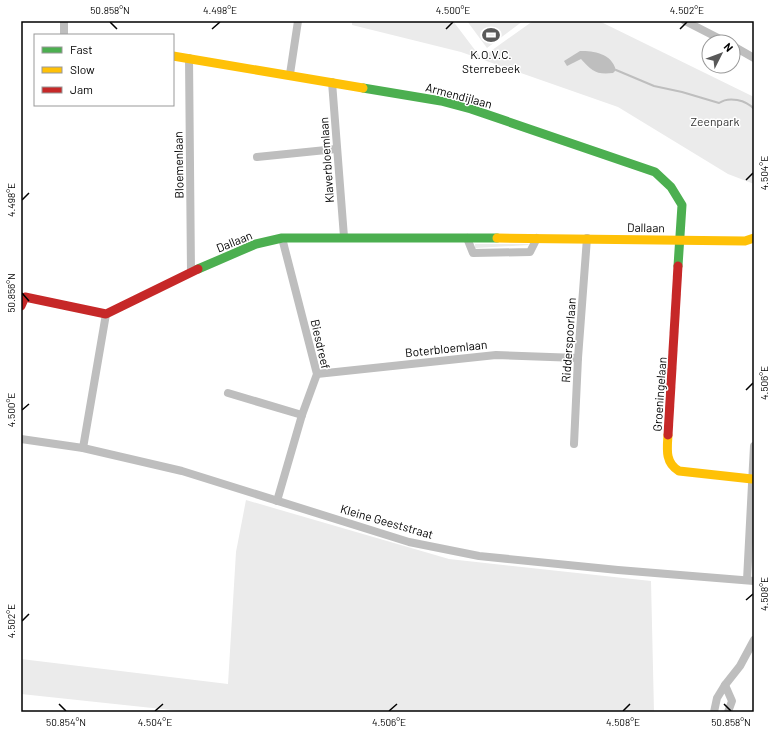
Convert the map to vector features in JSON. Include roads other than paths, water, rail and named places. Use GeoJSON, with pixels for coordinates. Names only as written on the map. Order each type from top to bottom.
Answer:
{"type":"FeatureCollection","features":[{"type":"Feature","properties":{"kind":"street"},"geometry":{"type":"LineString","coordinates":[[64,21],[64,34]]}},
{"type":"Feature","properties":{"kind":"street"},"geometry":{"type":"LineString","coordinates":[[290,74],[298,21]]}},
{"type":"Feature","properties":{"kind":"street"},"geometry":{"type":"LineString","coordinates":[[685,21],[710,34]]}},
{"type":"Feature","properties":{"kind":"street"},"geometry":{"type":"LineString","coordinates":[[741,51],[754,58]]}},
{"type":"Feature","properties":{"kind":"street","name":"Armendijlaan"},"geometry":{"type":"LineString","coordinates":[[174,56],[290,74],[456,104],[655,172],[667,181],[677,193],[682,205],[682,240]]}},
{"type":"Feature","properties":{"kind":"street","name":"Bloemenlaan"},"geometry":{"type":"LineString","coordinates":[[189,58],[191,272]]}},
{"type":"Feature","properties":{"kind":"street","name":"Klaverbloemlaan"},"geometry":{"type":"LineString","coordinates":[[332,82],[344,237]]}},
{"type":"Feature","properties":{"kind":"street"},"geometry":{"type":"LineString","coordinates":[[256,157],[336,149]]}},
{"type":"Feature","properties":{"kind":"street","name":"Dallaan"},"geometry":{"type":"LineString","coordinates":[[106,314],[191,272],[256,244],[282,238],[587,238],[745,241],[754,238]]}},
{"type":"Feature","properties":{"kind":"street","name":"Biesdreef"},"geometry":{"type":"LineString","coordinates":[[277,501],[302,415],[317,374],[282,238]]}},
{"type":"Feature","properties":{"kind":"street"},"geometry":{"type":"LineString","coordinates":[[467,238],[473,253],[530,252],[538,238]]}},
{"type":"Feature","properties":{"kind":"street","name":"Ridderspoorlaan"},"geometry":{"type":"LineString","coordinates":[[574,444],[578,358],[587,238]]}},
{"type":"Feature","properties":{"kind":"street","name":"Groeningelaan"},"geometry":{"type":"LineString","coordinates":[[682,240],[667,455],[669,462],[677,471],[682,473],[752,479]]}},
{"type":"Feature","properties":{"kind":"street"},"geometry":{"type":"LineString","coordinates":[[21,306],[25,297],[106,314],[83,448]]}},
{"type":"Feature","properties":{"kind":"street","name":"Boterbloemlaan"},"geometry":{"type":"LineString","coordinates":[[317,374],[496,355],[578,358]]}},
{"type":"Feature","properties":{"kind":"street"},"geometry":{"type":"LineString","coordinates":[[228,393],[302,415]]}},
{"type":"Feature","properties":{"kind":"street","name":"Kleine Geeststraat"},"geometry":{"type":"LineString","coordinates":[[21,439],[83,448],[182,471],[409,542],[479,556],[618,570],[750,580]]}},
{"type":"Feature","properties":{"kind":"street"},"geometry":{"type":"LineString","coordinates":[[750,580],[754,446]]}},
{"type":"Feature","properties":{"kind":"street"},"geometry":{"type":"LineString","coordinates":[[714,712],[717,698],[740,666],[754,640]]}},
{"type":"Feature","properties":{"kind":"street"},"geometry":{"type":"LineString","coordinates":[[725,685],[732,700],[728,712]]}},
{"type":"Feature","properties":{"kind":"waterway"},"geometry":{"type":"LineString","coordinates":[[616,70],[654,86],[682,92],[719,103],[732,99],[742,101],[754,109]]}},
{"type":"Feature","properties":{"kind":"place","name":"K.O.V.C. Sterrebeek"},"geometry":{"type":"Point","coordinates":[491,35]}},
{"type":"Feature","properties":{"kind":"park label","name":"Zeenpark"},"geometry":{"type":"Point","coordinates":[715,121]}}]}
